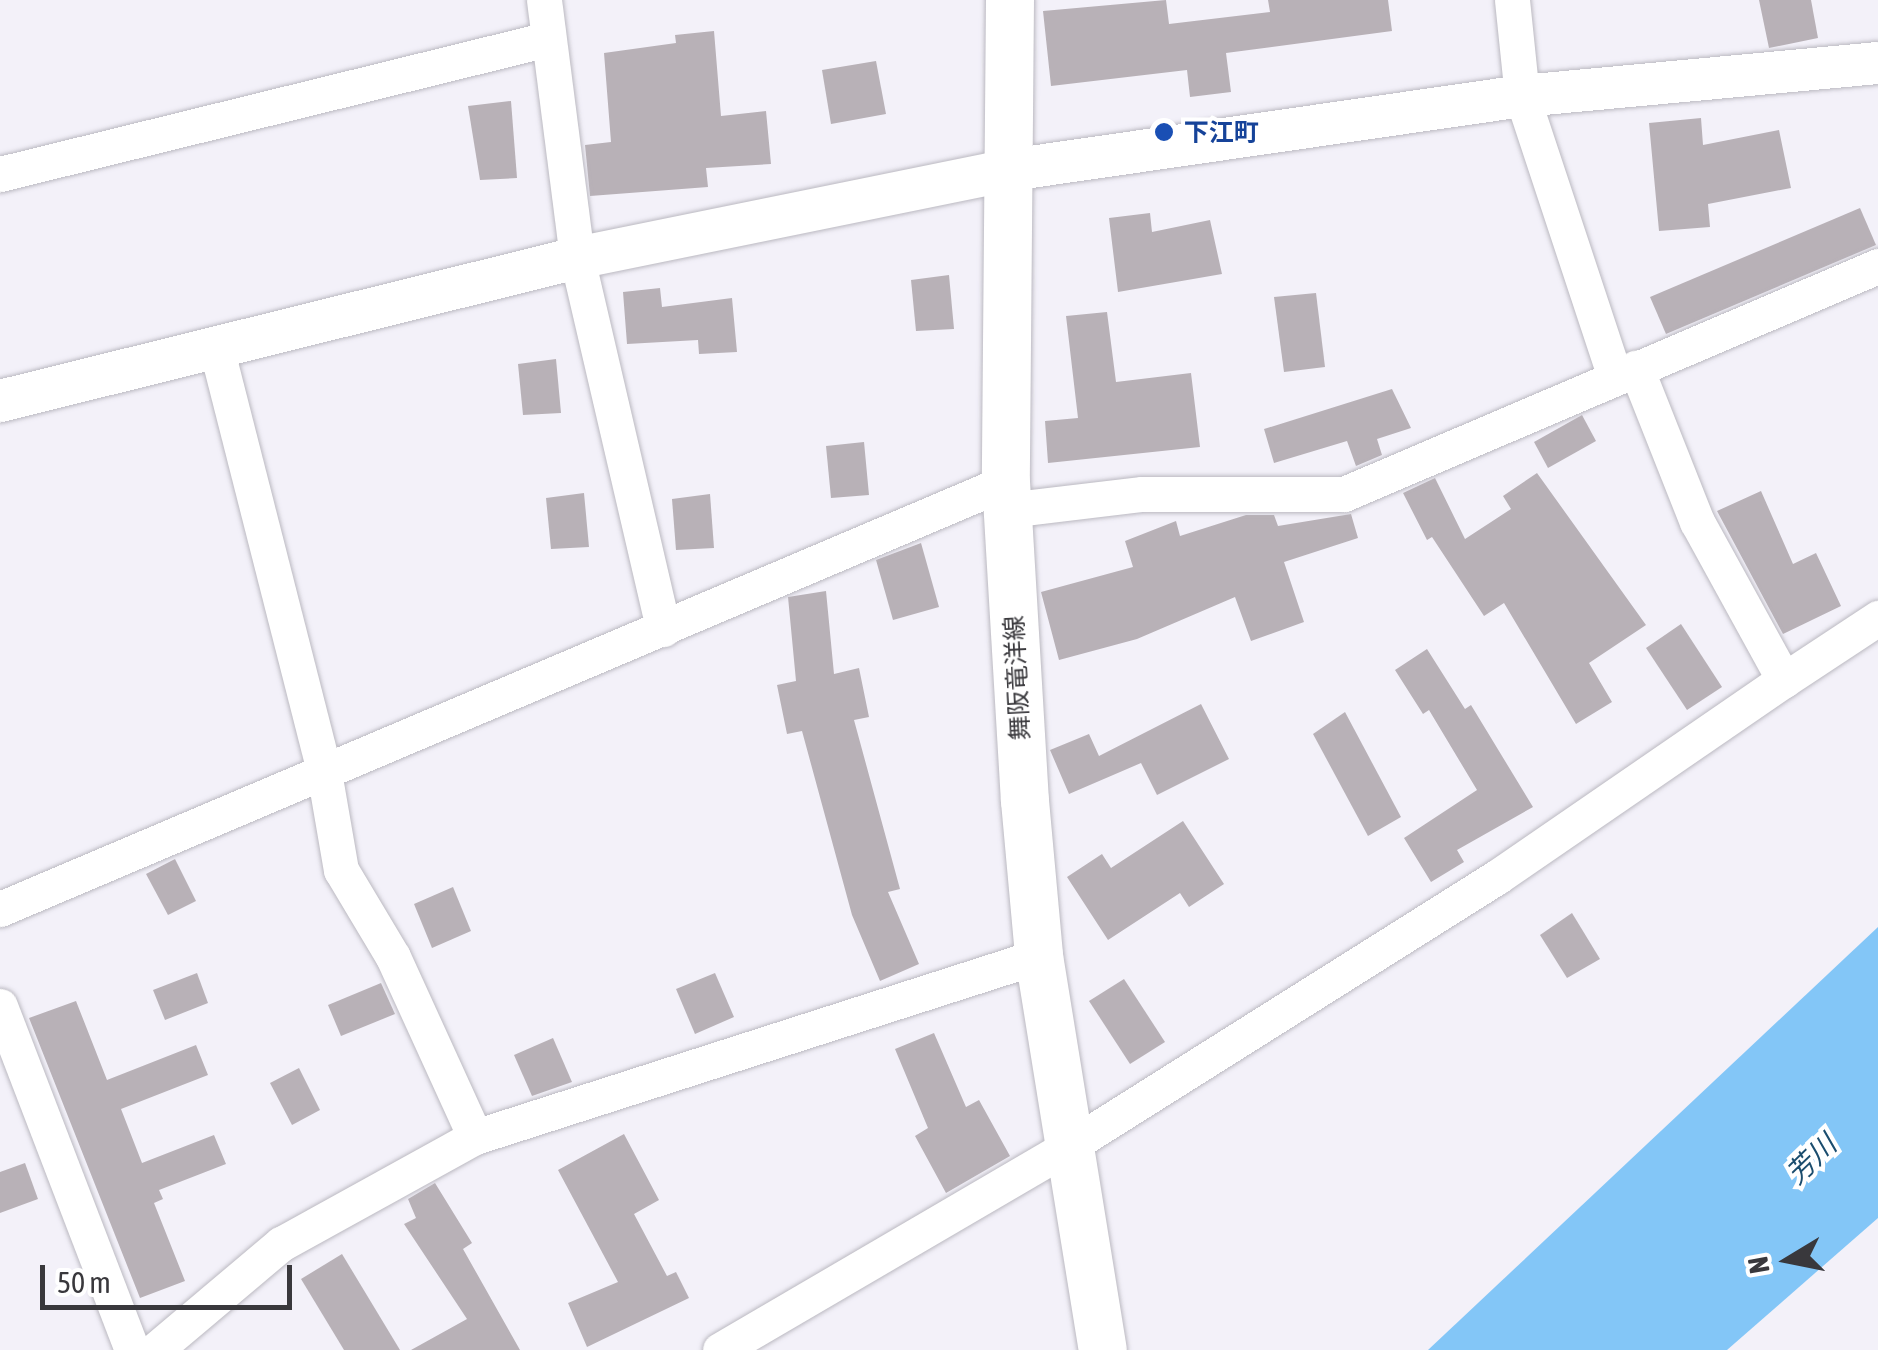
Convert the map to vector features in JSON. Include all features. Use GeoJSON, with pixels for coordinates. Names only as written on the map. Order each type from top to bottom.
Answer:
{"type":"FeatureCollection","features":[{"type":"Feature","properties":{"kind":"main road","name":"舞阪竜洋線"},"geometry":{"type":"LineString","coordinates":[[1010,0],[1007,496],[1039,956],[1103,1350]]}},
{"type":"Feature","properties":{"kind":"street"},"geometry":{"type":"LineString","coordinates":[[544,0],[577,258],[663,629]]}},
{"type":"Feature","properties":{"kind":"street"},"geometry":{"type":"LineString","coordinates":[[1512,0],[1522,96],[1625,372],[1697,522],[1784,680]]}},
{"type":"Feature","properties":{"kind":"street"},"geometry":{"type":"LineString","coordinates":[[0,174],[548,38]]}},
{"type":"Feature","properties":{"kind":"street"},"geometry":{"type":"LineString","coordinates":[[0,401],[577,258],[1010,170],[1522,96],[1878,62]]}},
{"type":"Feature","properties":{"kind":"street"},"geometry":{"type":"LineString","coordinates":[[0,909],[323,766],[1007,496],[1344,494],[1878,266]]}},
{"type":"Feature","properties":{"kind":"street"},"geometry":{"type":"LineString","coordinates":[[216,347],[323,766],[341,870],[393,957],[475,1138]]}},
{"type":"Feature","properties":{"kind":"street"},"geometry":{"type":"LineString","coordinates":[[720,1350],[1068,1147],[1497,876],[1878,618]]}},
{"type":"Feature","properties":{"kind":"street"},"geometry":{"type":"LineString","coordinates":[[155,1350],[281,1244],[475,1138],[1039,956]]}},
{"type":"Feature","properties":{"kind":"street"},"geometry":{"type":"LineString","coordinates":[[0,1006],[132,1350]]}},
{"type":"Feature","properties":{"kind":"water","name":"芳川"},"geometry":{"type":"Polygon","coordinates":[[[1878,927],[1878,1218],[1727,1350],[1428,1350],[1878,927]]]}},
{"type":"Feature","properties":{"kind":"building"},"geometry":{"type":"Polygon","coordinates":[[[1166,0],[1169,24],[1270,12],[1268,0],[1388,0],[1392,31],[1226,53],[1231,92],[1190,97],[1187,70],[1051,86],[1043,11],[1166,0]]]}},
{"type":"Feature","properties":{"kind":"building"},"geometry":{"type":"Polygon","coordinates":[[[1759,0],[1811,0],[1818,38],[1769,48],[1759,0]]]}},
{"type":"Feature","properties":{"kind":"building"},"geometry":{"type":"Polygon","coordinates":[[[714,31],[721,116],[766,111],[771,164],[706,168],[708,187],[590,196],[585,145],[611,142],[604,53],[676,43],[675,35],[714,31]]]}},
{"type":"Feature","properties":{"kind":"building"},"geometry":{"type":"Polygon","coordinates":[[[876,61],[886,114],[831,124],[822,70],[876,61]]]}},
{"type":"Feature","properties":{"kind":"building"},"geometry":{"type":"Polygon","coordinates":[[[511,101],[517,178],[480,180],[468,106],[511,101]]]}},
{"type":"Feature","properties":{"kind":"building"},"geometry":{"type":"Polygon","coordinates":[[[1701,118],[1703,145],[1779,130],[1791,188],[1708,204],[1710,227],[1659,231],[1649,123],[1701,118]]]}},
{"type":"Feature","properties":{"kind":"building"},"geometry":{"type":"Polygon","coordinates":[[[1860,208],[1876,245],[1666,334],[1650,297],[1860,208]]]}},
{"type":"Feature","properties":{"kind":"building"},"geometry":{"type":"Polygon","coordinates":[[[1150,213],[1152,232],[1210,220],[1222,274],[1118,292],[1109,218],[1150,213]]]}},
{"type":"Feature","properties":{"kind":"building"},"geometry":{"type":"Polygon","coordinates":[[[949,275],[954,329],[916,331],[911,280],[949,275]]]}},
{"type":"Feature","properties":{"kind":"building"},"geometry":{"type":"Polygon","coordinates":[[[660,288],[662,307],[732,298],[737,352],[699,354],[698,340],[627,344],[623,292],[660,288]]]}},
{"type":"Feature","properties":{"kind":"building"},"geometry":{"type":"Polygon","coordinates":[[[1316,293],[1325,367],[1284,372],[1274,297],[1316,293]]]}},
{"type":"Feature","properties":{"kind":"building"},"geometry":{"type":"Polygon","coordinates":[[[1107,312],[1116,382],[1191,373],[1200,447],[1048,463],[1045,421],[1078,418],[1066,316],[1107,312]]]}},
{"type":"Feature","properties":{"kind":"building"},"geometry":{"type":"Polygon","coordinates":[[[556,359],[561,413],[523,415],[518,364],[556,359]]]}},
{"type":"Feature","properties":{"kind":"building"},"geometry":{"type":"Polygon","coordinates":[[[1392,389],[1411,428],[1377,439],[1382,455],[1356,466],[1347,441],[1274,463],[1264,429],[1392,389]]]}},
{"type":"Feature","properties":{"kind":"building"},"geometry":{"type":"Polygon","coordinates":[[[1582,415],[1596,441],[1548,468],[1534,442],[1582,415]]]}},
{"type":"Feature","properties":{"kind":"building"},"geometry":{"type":"Polygon","coordinates":[[[864,442],[869,495],[831,498],[826,446],[864,442]]]}},
{"type":"Feature","properties":{"kind":"building"},"geometry":{"type":"Polygon","coordinates":[[[1537,473],[1646,625],[1589,663],[1612,702],[1576,724],[1504,603],[1484,616],[1432,537],[1427,540],[1403,493],[1435,478],[1465,539],[1511,509],[1503,496],[1537,473]]]}},
{"type":"Feature","properties":{"kind":"building"},"geometry":{"type":"Polygon","coordinates":[[[1761,491],[1793,564],[1816,553],[1841,606],[1783,634],[1717,511],[1761,491]]]}},
{"type":"Feature","properties":{"kind":"building"},"geometry":{"type":"Polygon","coordinates":[[[584,493],[589,547],[551,549],[546,498],[584,493]]]}},
{"type":"Feature","properties":{"kind":"building"},"geometry":{"type":"Polygon","coordinates":[[[710,494],[714,548],[676,550],[672,499],[710,494]]]}},
{"type":"Feature","properties":{"kind":"building"},"geometry":{"type":"Polygon","coordinates":[[[1351,514],[1358,538],[1284,562],[1304,622],[1251,641],[1235,597],[1137,639],[1059,660],[1041,592],[1133,567],[1125,541],[1176,521],[1180,536],[1246,515],[1274,515],[1278,526],[1351,514]]]}},
{"type":"Feature","properties":{"kind":"building"},"geometry":{"type":"Polygon","coordinates":[[[921,543],[939,607],[893,620],[876,560],[921,543]]]}},
{"type":"Feature","properties":{"kind":"building"},"geometry":{"type":"Polygon","coordinates":[[[826,591],[834,674],[859,668],[869,717],[854,720],[900,889],[888,892],[919,964],[880,981],[852,915],[802,731],[787,734],[777,685],[796,681],[788,597],[826,591]]]}},
{"type":"Feature","properties":{"kind":"building"},"geometry":{"type":"Polygon","coordinates":[[[1681,624],[1722,687],[1687,710],[1646,648],[1681,624]]]}},
{"type":"Feature","properties":{"kind":"building"},"geometry":{"type":"Polygon","coordinates":[[[1427,649],[1465,709],[1471,705],[1533,807],[1457,850],[1464,862],[1431,882],[1404,838],[1477,790],[1429,710],[1423,714],[1395,670],[1427,649]]]}},
{"type":"Feature","properties":{"kind":"building"},"geometry":{"type":"Polygon","coordinates":[[[1201,704],[1229,759],[1157,795],[1141,763],[1069,794],[1050,750],[1089,734],[1099,756],[1201,704]]]}},
{"type":"Feature","properties":{"kind":"building"},"geometry":{"type":"Polygon","coordinates":[[[1345,712],[1401,817],[1368,836],[1313,734],[1345,712]]]}},
{"type":"Feature","properties":{"kind":"building"},"geometry":{"type":"Polygon","coordinates":[[[1183,821],[1224,884],[1189,907],[1180,893],[1108,940],[1067,877],[1102,854],[1111,868],[1183,821]]]}},
{"type":"Feature","properties":{"kind":"building"},"geometry":{"type":"Polygon","coordinates":[[[175,859],[196,901],[168,915],[146,874],[175,859]]]}},
{"type":"Feature","properties":{"kind":"building"},"geometry":{"type":"Polygon","coordinates":[[[453,887],[471,931],[432,948],[414,904],[453,887]]]}},
{"type":"Feature","properties":{"kind":"building"},"geometry":{"type":"Polygon","coordinates":[[[1572,913],[1600,959],[1567,978],[1540,935],[1572,913]]]}},
{"type":"Feature","properties":{"kind":"building"},"geometry":{"type":"Polygon","coordinates":[[[197,973],[208,1003],[165,1020],[153,990],[197,973]]]}},
{"type":"Feature","properties":{"kind":"building"},"geometry":{"type":"Polygon","coordinates":[[[715,973],[734,1017],[695,1034],[676,989],[715,973]]]}},
{"type":"Feature","properties":{"kind":"building"},"geometry":{"type":"Polygon","coordinates":[[[1124,979],[1165,1042],[1130,1064],[1089,1001],[1124,979]]]}},
{"type":"Feature","properties":{"kind":"building"},"geometry":{"type":"Polygon","coordinates":[[[381,983],[395,1014],[341,1036],[328,1005],[381,983]]]}},
{"type":"Feature","properties":{"kind":"building"},"geometry":{"type":"Polygon","coordinates":[[[76,1001],[107,1080],[196,1045],[208,1075],[121,1109],[142,1163],[214,1135],[226,1164],[159,1190],[163,1199],[154,1203],[185,1281],[140,1298],[29,1018],[76,1001]]]}},
{"type":"Feature","properties":{"kind":"building"},"geometry":{"type":"Polygon","coordinates":[[[934,1033],[966,1107],[979,1100],[1010,1156],[946,1193],[915,1136],[928,1128],[895,1049],[934,1033]]]}},
{"type":"Feature","properties":{"kind":"building"},"geometry":{"type":"Polygon","coordinates":[[[553,1038],[572,1082],[532,1096],[514,1055],[553,1038]]]}},
{"type":"Feature","properties":{"kind":"building"},"geometry":{"type":"Polygon","coordinates":[[[299,1068],[320,1110],[292,1125],[270,1083],[299,1068]]]}},
{"type":"Feature","properties":{"kind":"building"},"geometry":{"type":"Polygon","coordinates":[[[624,1134],[659,1200],[634,1214],[667,1276],[676,1272],[689,1298],[587,1347],[568,1303],[618,1282],[558,1170],[624,1134]]]}},
{"type":"Feature","properties":{"kind":"building"},"geometry":{"type":"Polygon","coordinates":[[[25,1163],[38,1199],[0,1213],[0,1172],[25,1163]]]}},
{"type":"Feature","properties":{"kind":"building"},"geometry":{"type":"Polygon","coordinates":[[[435,1183],[472,1243],[463,1249],[520,1350],[411,1350],[467,1319],[404,1224],[416,1218],[408,1199],[435,1183]]]}},
{"type":"Feature","properties":{"kind":"building"},"geometry":{"type":"Polygon","coordinates":[[[342,1254],[400,1350],[344,1350],[301,1279],[342,1254]]]}},
{"type":"Feature","properties":{"kind":"place","name":"下江町"},"geometry":{"type":"Point","coordinates":[1164,132]}}]}
